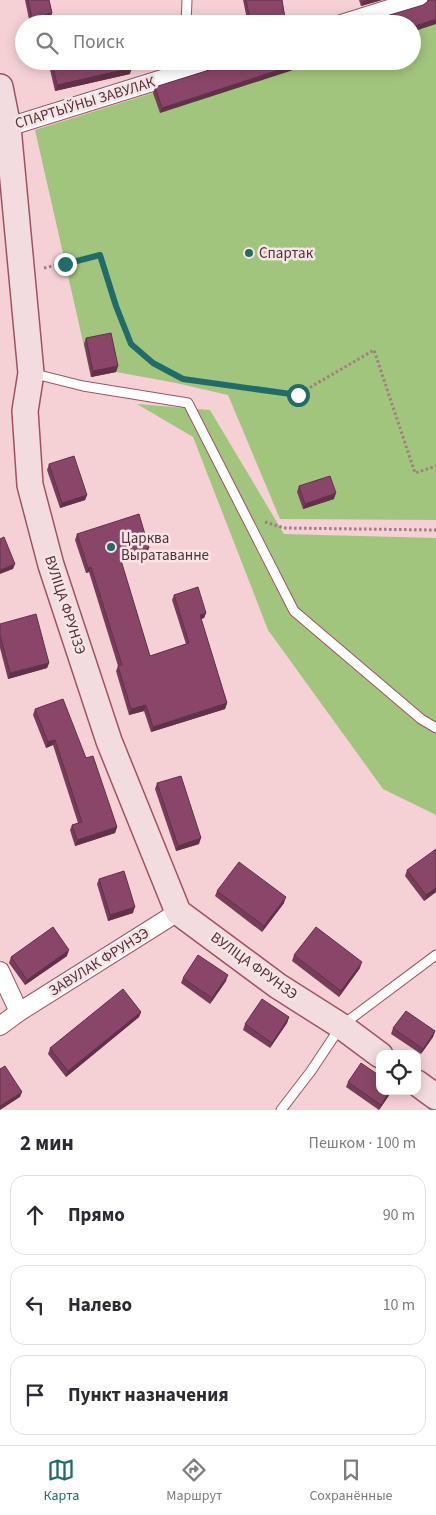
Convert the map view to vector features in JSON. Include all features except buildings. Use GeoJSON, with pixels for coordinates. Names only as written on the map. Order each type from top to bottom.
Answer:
{"type":"FeatureCollection","features":[{"type":"Feature","properties":{"kind":"street"},"geometry":{"type":"LineString","coordinates":[[370,15],[418,0]]}},
{"type":"Feature","properties":{"kind":"street","name":"СПАРТЫЎНЫ ЗАВУЛАК"},"geometry":{"type":"LineString","coordinates":[[8,127],[174,70]]}},
{"type":"Feature","properties":{"kind":"street","name":"ВУЛІЦА ФРУНЗЭ"},"geometry":{"type":"LineString","coordinates":[[0,87],[8,127],[31,373],[25,411],[30,485],[51,565],[109,741],[178,912],[278,986],[341,1026],[376,1052]]}},
{"type":"Feature","properties":{"kind":"street","name":"ЗАВУЛАК ФРУНЗЭ"},"geometry":{"type":"LineString","coordinates":[[0,1026],[19,1012],[178,912]]}},
{"type":"Feature","properties":{"kind":"street"},"geometry":{"type":"LineString","coordinates":[[0,971],[19,1012]]}},
{"type":"Feature","properties":{"kind":"street"},"geometry":{"type":"LineString","coordinates":[[421,1086],[436,1097]]}},
{"type":"Feature","properties":{"kind":"lane"},"geometry":{"type":"LineString","coordinates":[[186,15],[187,0]]}},
{"type":"Feature","properties":{"kind":"lane"},"geometry":{"type":"LineString","coordinates":[[31,373],[83,386],[188,403],[294,611],[421,719],[436,728]]}},
{"type":"Feature","properties":{"kind":"lane"},"geometry":{"type":"LineString","coordinates":[[282,1110],[341,1026],[436,955]]}},
{"type":"Feature","properties":{"kind":"path"},"geometry":{"type":"LineString","coordinates":[[22,273],[100,255],[116,306],[131,344],[153,363],[183,379],[298,395],[374,350],[415,473],[436,466]]}},
{"type":"Feature","properties":{"kind":"path"},"geometry":{"type":"LineString","coordinates":[[245,516],[284,528],[436,530]]}},
{"type":"Feature","properties":{"kind":"green space","name":"Спартак"},"geometry":{"type":"Polygon","coordinates":[[[436,4],[436,520],[280,519],[228,395],[116,372],[91,377],[35,130],[225,70],[421,70],[421,16],[436,4]]]}},
{"type":"Feature","properties":{"kind":"green space"},"geometry":{"type":"Polygon","coordinates":[[[137,404],[210,410],[284,534],[436,538],[436,815],[383,789],[268,630],[193,437],[137,404]]]}},
{"type":"Feature","properties":{"kind":"place","name":"Спартак"},"geometry":{"type":"Point","coordinates":[249,253]}},
{"type":"Feature","properties":{"kind":"place","name":"Царква Выратаванне"},"geometry":{"type":"Point","coordinates":[111,547]}},
{"type":"Feature","properties":{"kind":"route"},"geometry":{"type":"LineString","coordinates":[[65,264],[100,255],[116,306],[131,344],[153,363],[183,379],[298,395]]}}]}
